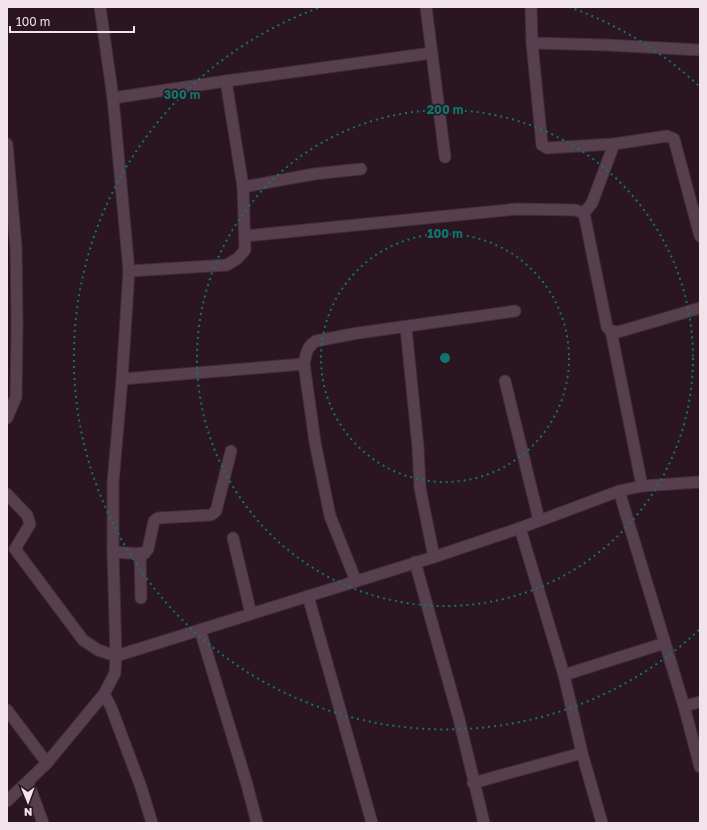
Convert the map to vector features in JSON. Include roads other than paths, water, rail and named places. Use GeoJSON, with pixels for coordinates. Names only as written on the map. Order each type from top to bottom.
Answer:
{"type":"FeatureCollection","features":[{"type":"Feature","properties":{"kind":"street"},"geometry":{"type":"LineString","coordinates":[[7,801],[47,763],[104,694],[115,673],[113,483],[129,271],[113,98],[100,7]]}},
{"type":"Feature","properties":{"kind":"street"},"geometry":{"type":"LineString","coordinates":[[426,7],[446,157]]}},
{"type":"Feature","properties":{"kind":"street"},"geometry":{"type":"LineString","coordinates":[[531,7],[532,43],[542,145],[547,148],[614,144],[667,136],[674,139],[700,236]]}},
{"type":"Feature","properties":{"kind":"street"},"geometry":{"type":"LineString","coordinates":[[532,43],[607,44],[700,50]]}},
{"type":"Feature","properties":{"kind":"street"},"geometry":{"type":"LineString","coordinates":[[113,98],[432,53]]}},
{"type":"Feature","properties":{"kind":"street"},"geometry":{"type":"LineString","coordinates":[[129,271],[227,265],[238,258],[245,250],[246,236],[243,187],[226,81]]}},
{"type":"Feature","properties":{"kind":"street"},"geometry":{"type":"LineString","coordinates":[[7,144],[17,325],[16,397],[7,418]]}},
{"type":"Feature","properties":{"kind":"street"},"geometry":{"type":"LineString","coordinates":[[584,213],[592,203],[614,144]]}},
{"type":"Feature","properties":{"kind":"street"},"geometry":{"type":"LineString","coordinates":[[243,187],[314,174],[361,169]]}},
{"type":"Feature","properties":{"kind":"street"},"geometry":{"type":"LineString","coordinates":[[246,236],[517,209],[575,210],[584,213]]}},
{"type":"Feature","properties":{"kind":"street"},"geometry":{"type":"LineString","coordinates":[[584,213],[607,327],[611,331],[642,486]]}},
{"type":"Feature","properties":{"kind":"street"},"geometry":{"type":"LineString","coordinates":[[611,331],[618,332],[700,308]]}},
{"type":"Feature","properties":{"kind":"street"},"geometry":{"type":"LineString","coordinates":[[356,581],[330,516],[315,442],[304,364],[310,344],[316,341],[358,333],[406,328],[514,312]]}},
{"type":"Feature","properties":{"kind":"street"},"geometry":{"type":"LineString","coordinates":[[406,328],[418,446],[420,488],[434,557]]}},
{"type":"Feature","properties":{"kind":"street"},"geometry":{"type":"LineString","coordinates":[[122,379],[304,364]]}},
{"type":"Feature","properties":{"kind":"street"},"geometry":{"type":"LineString","coordinates":[[505,381],[539,520]]}},
{"type":"Feature","properties":{"kind":"street"},"geometry":{"type":"LineString","coordinates":[[113,552],[144,554],[148,549],[154,521],[158,518],[211,515],[216,511],[231,451]]}},
{"type":"Feature","properties":{"kind":"street"},"geometry":{"type":"LineString","coordinates":[[7,494],[27,515],[30,524],[11,553],[83,640],[98,650],[116,656],[434,557],[520,528],[619,491],[642,486],[700,482]]}},
{"type":"Feature","properties":{"kind":"street"},"geometry":{"type":"LineString","coordinates":[[619,491],[684,706],[700,767]]}},
{"type":"Feature","properties":{"kind":"street"},"geometry":{"type":"LineString","coordinates":[[520,528],[564,675],[582,753],[602,823]]}},
{"type":"Feature","properties":{"kind":"street"},"geometry":{"type":"LineString","coordinates":[[233,538],[251,614]]}},
{"type":"Feature","properties":{"kind":"street"},"geometry":{"type":"LineString","coordinates":[[140,554],[140,598]]}},
{"type":"Feature","properties":{"kind":"street"},"geometry":{"type":"LineString","coordinates":[[415,562],[459,719],[473,783],[484,823]]}},
{"type":"Feature","properties":{"kind":"street"},"geometry":{"type":"LineString","coordinates":[[308,596],[372,823]]}},
{"type":"Feature","properties":{"kind":"street"},"geometry":{"type":"LineString","coordinates":[[200,630],[246,781],[257,823]]}},
{"type":"Feature","properties":{"kind":"street"},"geometry":{"type":"LineString","coordinates":[[564,675],[665,643]]}},
{"type":"Feature","properties":{"kind":"street"},"geometry":{"type":"LineString","coordinates":[[104,694],[111,707],[133,765],[152,823]]}},
{"type":"Feature","properties":{"kind":"street"},"geometry":{"type":"LineString","coordinates":[[684,706],[700,702]]}},
{"type":"Feature","properties":{"kind":"street"},"geometry":{"type":"LineString","coordinates":[[7,710],[47,763]]}},
{"type":"Feature","properties":{"kind":"street"},"geometry":{"type":"LineString","coordinates":[[473,783],[582,753]]}},
{"type":"Feature","properties":{"kind":"street"},"geometry":{"type":"LineString","coordinates":[[28,782],[43,823]]}}]}
